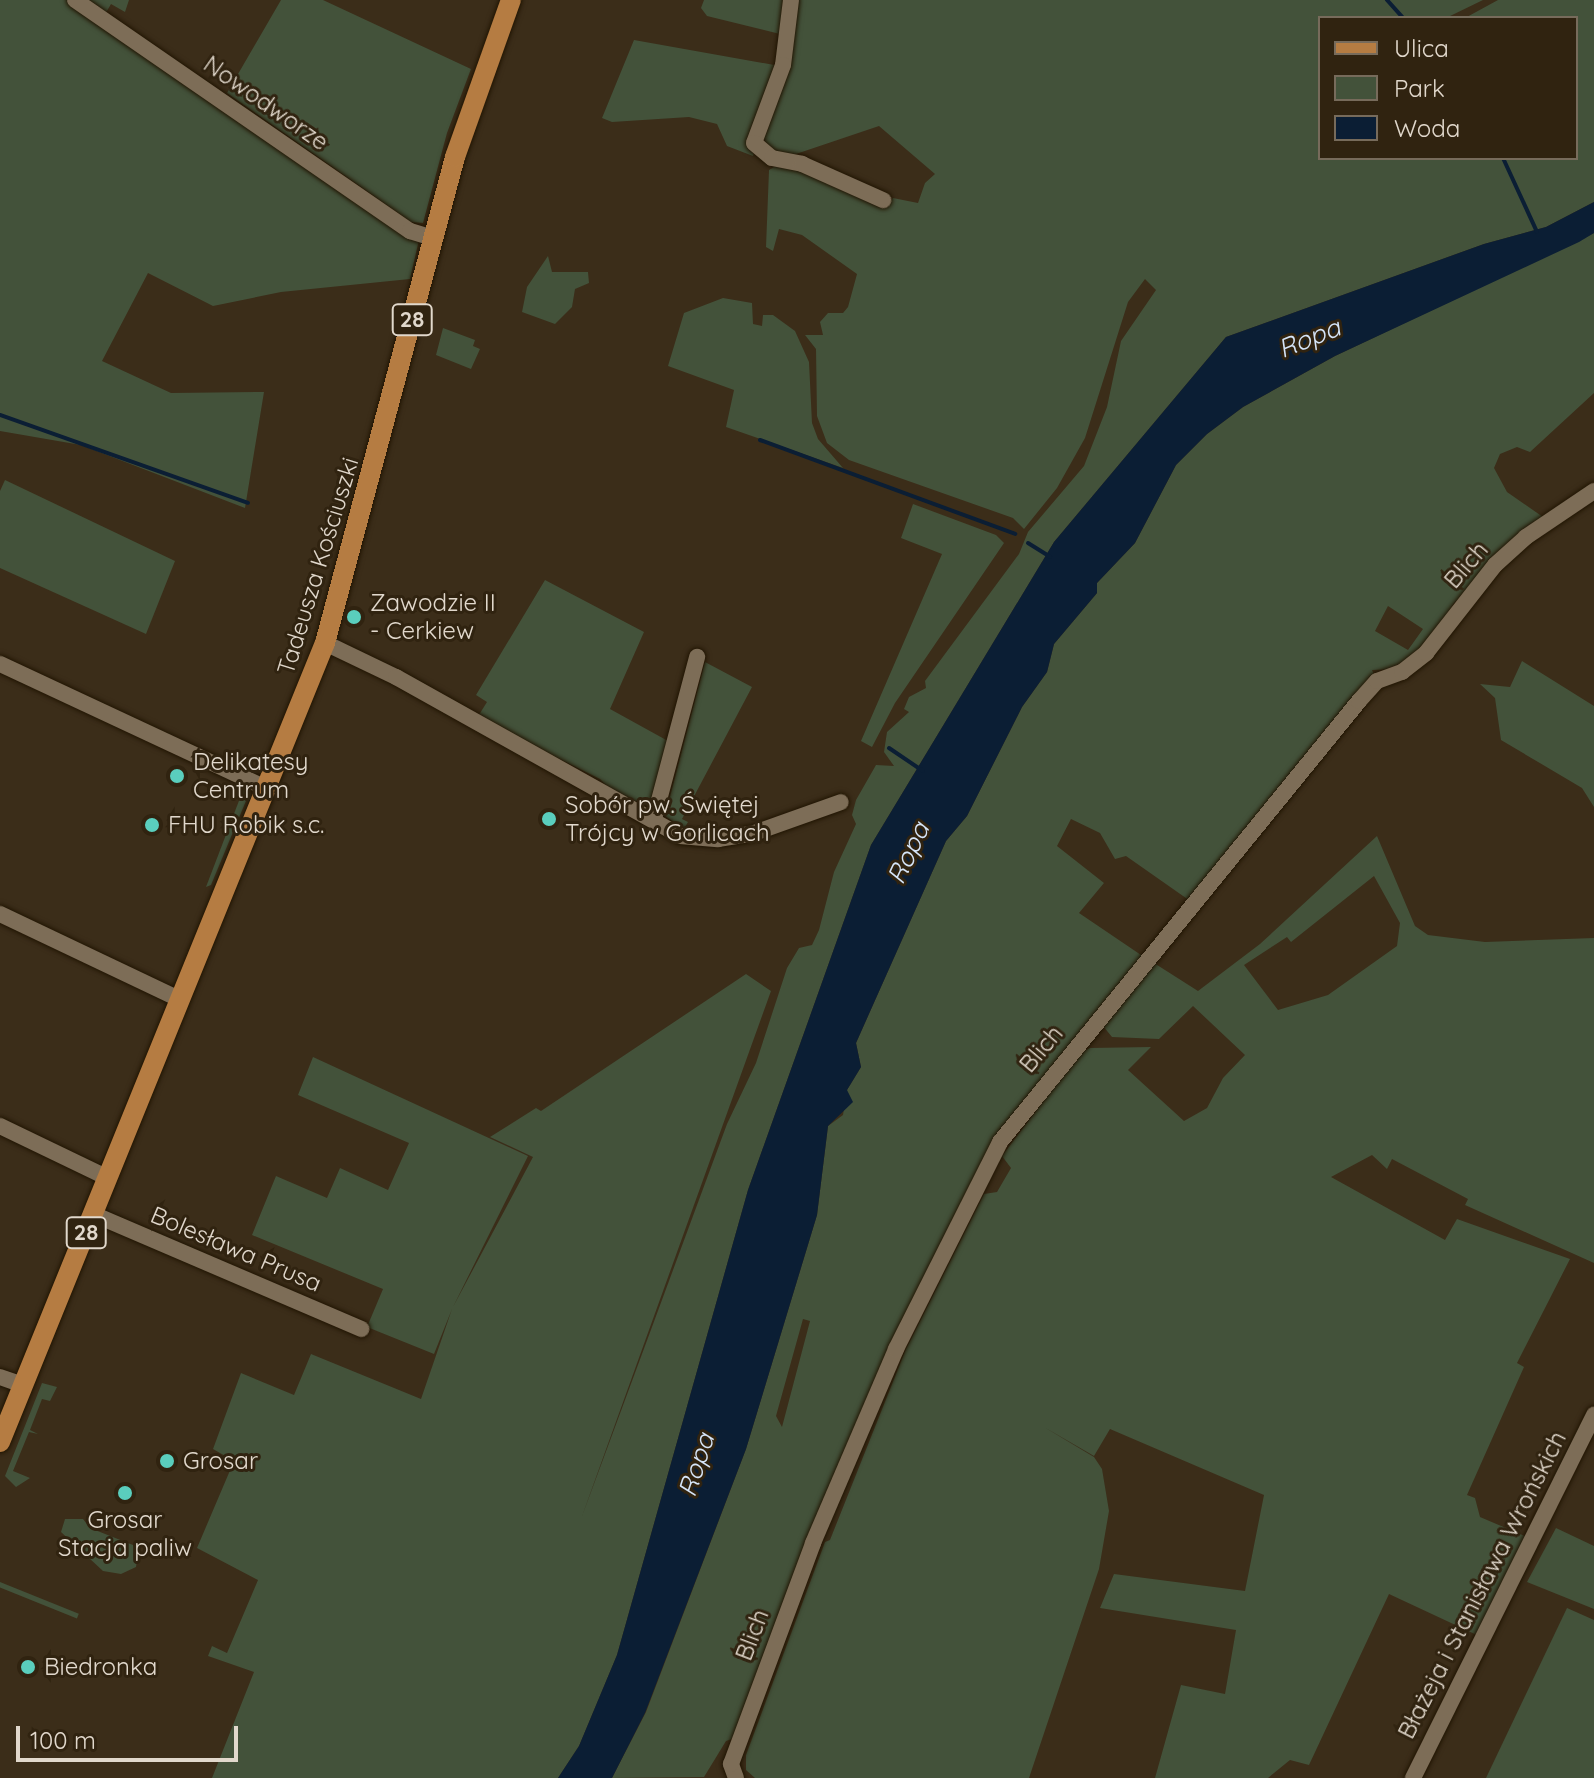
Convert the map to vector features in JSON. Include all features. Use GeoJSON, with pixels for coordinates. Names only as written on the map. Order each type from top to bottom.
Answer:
{"type":"FeatureCollection","features":[{"type":"Feature","properties":{"kind":"main road","name":"Tadeusza Kościuszki"},"geometry":{"type":"LineString","coordinates":[[0,1442],[325,643],[433,238],[478,84],[511,0]]}},
{"type":"Feature","properties":{"kind":"street","name":"Nowodworze"},"geometry":{"type":"LineString","coordinates":[[75,0],[410,231],[433,238]]}},
{"type":"Feature","properties":{"kind":"street"},"geometry":{"type":"LineString","coordinates":[[791,0],[783,65],[754,143],[772,158],[802,164],[883,200]]}},
{"type":"Feature","properties":{"kind":"street","name":"Blich"},"geometry":{"type":"LineString","coordinates":[[736,1778],[731,1764],[813,1543],[896,1349],[1000,1142],[1377,681],[1402,672],[1426,653],[1495,565],[1526,537],[1594,491]]}},
{"type":"Feature","properties":{"kind":"street"},"geometry":{"type":"LineString","coordinates":[[325,643],[654,819],[680,836],[718,839],[754,833],[841,802]]}},
{"type":"Feature","properties":{"kind":"street"},"geometry":{"type":"LineString","coordinates":[[654,819],[697,657]]}},
{"type":"Feature","properties":{"kind":"street"},"geometry":{"type":"LineString","coordinates":[[0,664],[268,789]]}},
{"type":"Feature","properties":{"kind":"street"},"geometry":{"type":"LineString","coordinates":[[0,914],[181,1000]]}},
{"type":"Feature","properties":{"kind":"street"},"geometry":{"type":"LineString","coordinates":[[0,1126],[108,1178]]}},
{"type":"Feature","properties":{"kind":"street","name":"Bolesława Prusa"},"geometry":{"type":"LineString","coordinates":[[93,1214],[361,1329]]}},
{"type":"Feature","properties":{"kind":"street"},"geometry":{"type":"LineString","coordinates":[[0,1377],[23,1385]]}},
{"type":"Feature","properties":{"kind":"street","name":"Błażeja i Stanisława Wrońskich"},"geometry":{"type":"LineString","coordinates":[[1413,1778],[1594,1415]]}},
{"type":"Feature","properties":{"kind":"green space"},"geometry":{"type":"Polygon","coordinates":[[[0,0],[129,0],[125,12],[111,4],[104,16],[419,240],[410,279],[281,292],[213,306],[148,273],[102,361],[171,393],[264,392],[245,508],[81,445],[0,431],[0,0]]]}},
{"type":"Feature","properties":{"kind":"green space"},"geometry":{"type":"Polygon","coordinates":[[[281,0],[323,0],[471,69],[447,133],[423,223],[411,222],[227,93],[281,0]]]}},
{"type":"Feature","properties":{"kind":"green space"},"geometry":{"type":"Polygon","coordinates":[[[704,0],[783,0],[780,34],[707,16],[701,8],[704,0]]]}},
{"type":"Feature","properties":{"kind":"green space"},"geometry":{"type":"Polygon","coordinates":[[[795,0],[1483,0],[1450,16],[1318,16],[1318,160],[1578,160],[1578,16],[1469,16],[1498,0],[1594,0],[1594,202],[1546,227],[1484,244],[1226,337],[1054,542],[871,845],[748,1190],[617,1655],[579,1746],[558,1778],[212,1778],[254,1672],[208,1656],[212,1646],[227,1653],[258,1580],[197,1548],[234,1461],[213,1449],[241,1373],[294,1395],[311,1354],[421,1399],[452,1309],[434,1354],[367,1327],[383,1289],[252,1235],[276,1176],[327,1198],[340,1168],[388,1190],[409,1143],[298,1095],[313,1057],[528,1156],[453,1307],[533,1157],[490,1137],[536,1108],[541,1111],[746,974],[771,991],[581,1519],[727,1124],[756,1063],[787,968],[799,948],[812,945],[819,930],[834,872],[856,824],[852,815],[856,800],[876,765],[894,766],[884,752],[887,732],[909,712],[904,709],[909,697],[926,688],[925,681],[1019,554],[1028,532],[1084,466],[1107,407],[1121,341],[1156,290],[1145,279],[1128,302],[1085,438],[1057,488],[1024,529],[1013,518],[849,460],[827,443],[817,416],[816,349],[805,335],[823,335],[820,322],[828,313],[843,313],[848,307],[857,274],[802,235],[779,229],[773,251],[766,247],[769,170],[781,163],[884,206],[893,198],[918,203],[925,183],[935,174],[879,126],[793,155],[779,154],[760,139],[795,0]]]}},
{"type":"Feature","properties":{"kind":"green space"},"geometry":{"type":"Polygon","coordinates":[[[634,40],[780,66],[753,156],[727,146],[717,124],[689,117],[612,122],[602,118],[634,40]]]}},
{"type":"Feature","properties":{"kind":"green space"},"geometry":{"type":"Polygon","coordinates":[[[1594,233],[1594,393],[1530,452],[1517,447],[1500,454],[1494,468],[1507,492],[1543,517],[1454,603],[1431,639],[1398,669],[1372,670],[1376,679],[1193,903],[1126,856],[1115,859],[1100,833],[1071,819],[1057,846],[1104,883],[1079,913],[1144,957],[992,1151],[732,1739],[726,1741],[704,1777],[612,1778],[646,1712],[746,1449],[817,1215],[828,1126],[843,1115],[847,1090],[861,1067],[856,1043],[946,841],[967,816],[1022,707],[1047,672],[1054,644],[1097,593],[1097,583],[1135,543],[1176,465],[1207,434],[1243,407],[1335,356],[1594,233]],[[1388,606],[1375,631],[1408,650],[1423,629],[1388,606]],[[803,1319],[776,1416],[782,1427],[810,1321],[803,1319]]]}},
{"type":"Feature","properties":{"kind":"green space"},"geometry":{"type":"Polygon","coordinates":[[[548,256],[552,272],[588,272],[589,283],[575,289],[572,307],[555,324],[522,312],[527,287],[548,256]]]}},
{"type":"Feature","properties":{"kind":"green space"},"geometry":{"type":"Polygon","coordinates":[[[723,298],[752,303],[753,324],[762,326],[763,315],[773,315],[795,331],[809,362],[812,423],[818,439],[843,468],[726,427],[734,390],[668,366],[684,313],[723,298]]]}},
{"type":"Feature","properties":{"kind":"green space"},"geometry":{"type":"Polygon","coordinates":[[[443,328],[475,340],[473,346],[480,349],[471,369],[436,355],[443,328]]]}},
{"type":"Feature","properties":{"kind":"green space"},"geometry":{"type":"Polygon","coordinates":[[[5,480],[175,561],[146,634],[0,568],[0,491],[5,480]]]}},
{"type":"Feature","properties":{"kind":"green space"},"geometry":{"type":"Polygon","coordinates":[[[913,504],[996,535],[1004,543],[895,703],[872,747],[861,741],[942,554],[901,538],[913,504]]]}},
{"type":"Feature","properties":{"kind":"green space"},"geometry":{"type":"Polygon","coordinates":[[[545,580],[644,632],[610,709],[668,741],[653,800],[635,801],[613,792],[600,779],[477,718],[487,702],[476,695],[545,580]]]}},
{"type":"Feature","properties":{"kind":"green space"},"geometry":{"type":"Polygon","coordinates":[[[1522,661],[1594,706],[1594,807],[1582,788],[1501,740],[1495,698],[1480,684],[1510,687],[1522,661]]]}},
{"type":"Feature","properties":{"kind":"green space"},"geometry":{"type":"Polygon","coordinates":[[[705,662],[752,687],[682,819],[688,822],[684,829],[665,816],[705,662]]]}},
{"type":"Feature","properties":{"kind":"green space"},"geometry":{"type":"Polygon","coordinates":[[[253,784],[211,885],[206,887],[245,785],[253,784]]]}},
{"type":"Feature","properties":{"kind":"green space"},"geometry":{"type":"Polygon","coordinates":[[[1377,836],[1415,926],[1428,935],[1485,942],[1594,938],[1594,1263],[1465,1205],[1468,1199],[1392,1159],[1387,1169],[1372,1155],[1331,1177],[1445,1240],[1457,1219],[1570,1259],[1517,1363],[1524,1367],[1467,1495],[1475,1498],[1480,1517],[1527,1537],[1479,1636],[1389,1594],[1309,1765],[1290,1760],[1268,1778],[1155,1778],[1181,1685],[1225,1694],[1236,1630],[1100,1608],[1114,1574],[1245,1591],[1264,1495],[1110,1429],[1094,1456],[1044,1427],[1094,1457],[1102,1469],[1109,1511],[1099,1569],[1029,1778],[755,1778],[746,1770],[746,1755],[825,1542],[830,1540],[906,1349],[984,1194],[997,1192],[1011,1168],[1002,1156],[1079,1054],[1090,1048],[1151,1047],[1128,1070],[1184,1121],[1207,1108],[1223,1078],[1245,1055],[1193,1006],[1159,1039],[1112,1037],[1103,1026],[1154,963],[1198,991],[1260,944],[1377,836]],[[1374,876],[1291,942],[1287,937],[1244,965],[1278,1010],[1328,995],[1397,946],[1400,923],[1374,876]]]}},
{"type":"Feature","properties":{"kind":"green space"},"geometry":{"type":"Polygon","coordinates":[[[42,1383],[57,1387],[50,1401],[42,1399],[30,1430],[38,1434],[29,1432],[13,1471],[30,1478],[16,1487],[5,1476],[42,1383]]]}},
{"type":"Feature","properties":{"kind":"green space"},"geometry":{"type":"Polygon","coordinates":[[[65,1519],[83,1519],[90,1528],[133,1545],[138,1554],[136,1567],[121,1574],[103,1571],[61,1532],[65,1519]]]}},
{"type":"Feature","properties":{"kind":"green space"},"geometry":{"type":"Polygon","coordinates":[[[1556,1528],[1594,1546],[1594,1609],[1527,1582],[1556,1528]]]}},
{"type":"Feature","properties":{"kind":"green space"},"geometry":{"type":"Polygon","coordinates":[[[0,1582],[79,1614],[77,1618],[0,1587],[0,1582]]]}},
{"type":"Feature","properties":{"kind":"green space"},"geometry":{"type":"Polygon","coordinates":[[[1567,1608],[1594,1620],[1594,1778],[1486,1778],[1567,1608]]]}},
{"type":"Feature","properties":{"kind":"water","name":"Ropa"},"geometry":{"type":"Polygon","coordinates":[[[1594,202],[1594,233],[1579,242],[1335,356],[1243,407],[1207,434],[1176,465],[1135,543],[1097,583],[1097,593],[1054,644],[1047,672],[1022,707],[967,816],[946,841],[856,1043],[861,1067],[847,1090],[853,1102],[828,1126],[817,1215],[746,1449],[645,1713],[612,1778],[558,1778],[579,1746],[617,1655],[748,1190],[871,845],[1054,542],[1226,337],[1484,244],[1546,227],[1594,202]]]}},
{"type":"Feature","properties":{"kind":"waterway"},"geometry":{"type":"LineString","coordinates":[[1387,0],[1401,16]]}},
{"type":"Feature","properties":{"kind":"waterway"},"geometry":{"type":"LineString","coordinates":[[1504,160],[1537,232]]}},
{"type":"Feature","properties":{"kind":"waterway"},"geometry":{"type":"LineString","coordinates":[[0,415],[248,503]]}},
{"type":"Feature","properties":{"kind":"waterway"},"geometry":{"type":"LineString","coordinates":[[760,440],[1015,534]]}},
{"type":"Feature","properties":{"kind":"waterway"},"geometry":{"type":"LineString","coordinates":[[1028,543],[1050,557]]}},
{"type":"Feature","properties":{"kind":"waterway"},"geometry":{"type":"LineString","coordinates":[[889,748],[923,771]]}},
{"type":"Feature","properties":{"kind":"place","name":"Zawodzie II - Cerkiew"},"geometry":{"type":"Point","coordinates":[354,617]}},
{"type":"Feature","properties":{"kind":"place","name":"Delikatesy Centrum"},"geometry":{"type":"Point","coordinates":[177,776]}},
{"type":"Feature","properties":{"kind":"place","name":"Sobór pw. Świętej Trójcy w Gorlicach"},"geometry":{"type":"Point","coordinates":[549,819]}},
{"type":"Feature","properties":{"kind":"place","name":"FHU Robik s.c."},"geometry":{"type":"Point","coordinates":[152,825]}},
{"type":"Feature","properties":{"kind":"place","name":"Grosar"},"geometry":{"type":"Point","coordinates":[167,1461]}},
{"type":"Feature","properties":{"kind":"place","name":"Grosar Stacja paliw"},"geometry":{"type":"Point","coordinates":[125,1493]}},
{"type":"Feature","properties":{"kind":"place","name":"Biedronka"},"geometry":{"type":"Point","coordinates":[28,1667]}}]}
